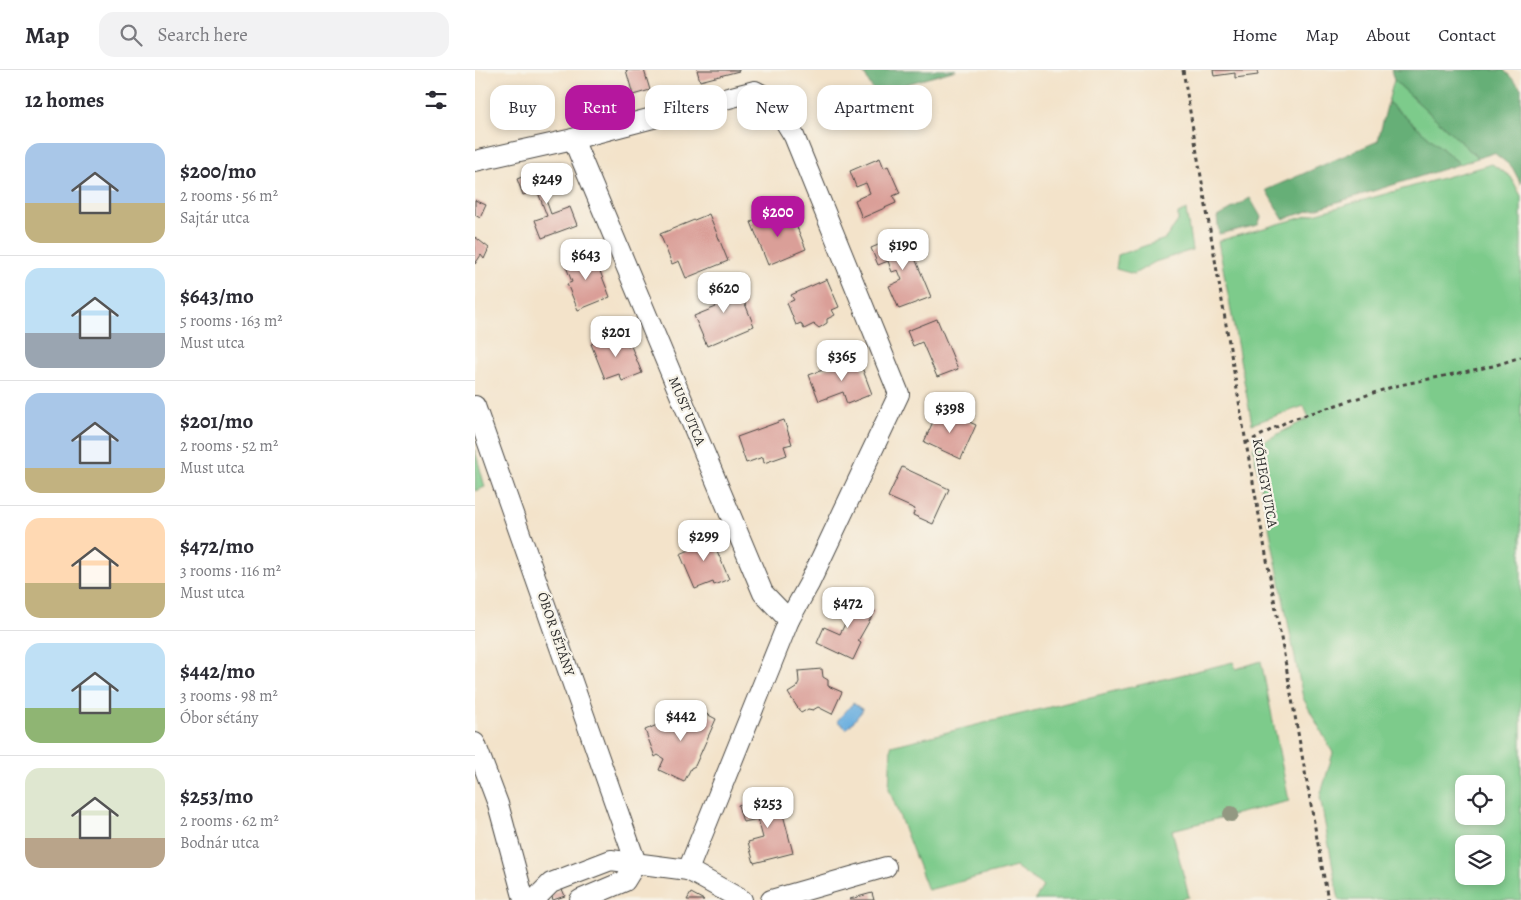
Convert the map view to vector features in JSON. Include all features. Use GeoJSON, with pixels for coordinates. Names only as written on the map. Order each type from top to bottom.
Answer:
{"type":"FeatureCollection","features":[{"type":"Feature","properties":{"kind":"street"},"geometry":{"type":"LineString","coordinates":[[475,161],[573,140],[755,91],[772,100],[794,136],[899,394],[809,584],[789,620],[688,870]]}},
{"type":"Feature","properties":{"kind":"street","name":"MUST UTCA"},"geometry":{"type":"LineString","coordinates":[[573,140],[763,593],[789,620]]}},
{"type":"Feature","properties":{"kind":"street","name":"ÓBOR SÉTÁNY"},"geometry":{"type":"LineString","coordinates":[[475,406],[636,863]]}},
{"type":"Feature","properties":{"kind":"street"},"geometry":{"type":"LineString","coordinates":[[475,743],[497,804],[524,900]]}},
{"type":"Feature","properties":{"kind":"street"},"geometry":{"type":"LineString","coordinates":[[534,900],[551,883],[611,860],[688,870],[742,900]]}},
{"type":"Feature","properties":{"kind":"street"},"geometry":{"type":"LineString","coordinates":[[580,900],[625,881],[636,863]]}},
{"type":"Feature","properties":{"kind":"street"},"geometry":{"type":"LineString","coordinates":[[771,900],[886,868]]}},
{"type":"Feature","properties":{"kind":"path","name":"KŐHEGY UTCA"},"geometry":{"type":"LineString","coordinates":[[1183,70],[1246,443],[1328,900]]}},
{"type":"Feature","properties":{"kind":"path"},"geometry":{"type":"LineString","coordinates":[[1246,443],[1290,420],[1395,386],[1493,366],[1521,357]]}},
{"type":"Feature","properties":{"kind":"green space"},"geometry":{"type":"Polygon","coordinates":[[[862,70],[956,70],[903,85],[870,85],[862,70]]]}},
{"type":"Feature","properties":{"kind":"green space"},"geometry":{"type":"Polygon","coordinates":[[[1391,70],[1504,70],[1521,88],[1521,184],[1512,167],[1494,153],[1478,158],[1394,80],[1391,70]]]}},
{"type":"Feature","properties":{"kind":"green space"},"geometry":{"type":"Polygon","coordinates":[[[1394,80],[1478,158],[1460,164],[1388,102],[1394,80]]]}},
{"type":"Feature","properties":{"kind":"green space"},"geometry":{"type":"Polygon","coordinates":[[[1388,102],[1460,164],[1283,219],[1266,190],[1378,141],[1388,102]]]}},
{"type":"Feature","properties":{"kind":"green space"},"geometry":{"type":"Polygon","coordinates":[[[1492,164],[1511,177],[1521,196],[1521,900],[1339,900],[1320,797],[1333,753],[1303,698],[1253,447],[1309,418],[1304,406],[1252,424],[1218,241],[1492,164]]]}},
{"type":"Feature","properties":{"kind":"green space"},"geometry":{"type":"Polygon","coordinates":[[[1250,198],[1261,217],[1258,225],[1219,234],[1217,217],[1250,198]]]}},
{"type":"Feature","properties":{"kind":"green space"},"geometry":{"type":"Polygon","coordinates":[[[1186,210],[1192,250],[1155,262],[1134,274],[1116,269],[1118,255],[1165,239],[1178,221],[1178,214],[1186,210]]]}},
{"type":"Feature","properties":{"kind":"green space"},"geometry":{"type":"Polygon","coordinates":[[[475,450],[485,487],[475,491],[475,450]]]}},
{"type":"Feature","properties":{"kind":"green space"},"geometry":{"type":"Polygon","coordinates":[[[1261,661],[1289,801],[1172,830],[1189,897],[1177,900],[1035,900],[1043,886],[1016,867],[928,890],[889,789],[891,746],[1233,662],[1236,669],[1261,661]]]}},
{"type":"Feature","properties":{"kind":"water"},"geometry":{"type":"Polygon","coordinates":[[[853,703],[863,710],[847,729],[837,721],[853,703]]]}},
{"type":"Feature","properties":{"kind":"building"},"geometry":{"type":"Polygon","coordinates":[[[626,70],[644,70],[648,85],[645,85],[645,91],[635,94],[635,85],[630,85],[626,70]]]}},
{"type":"Feature","properties":{"kind":"building"},"geometry":{"type":"Polygon","coordinates":[[[697,70],[739,70],[739,71],[700,81],[697,70]]]}},
{"type":"Feature","properties":{"kind":"building"},"geometry":{"type":"Polygon","coordinates":[[[1213,70],[1257,70],[1258,75],[1235,78],[1235,73],[1214,76],[1213,70]]]}},
{"type":"Feature","properties":{"kind":"building"},"geometry":{"type":"Polygon","coordinates":[[[880,158],[884,168],[888,166],[900,193],[893,196],[896,203],[862,218],[855,200],[870,193],[866,183],[856,187],[850,171],[880,158]]]}},
{"type":"Feature","properties":{"kind":"building"},"geometry":{"type":"Polygon","coordinates":[[[545,168],[552,185],[542,189],[551,214],[570,207],[577,225],[542,238],[535,220],[547,216],[537,190],[523,195],[517,179],[545,168]]]}},
{"type":"Feature","properties":{"kind":"building"},"geometry":{"type":"Polygon","coordinates":[[[475,200],[486,205],[480,218],[475,215],[475,200]]]}},
{"type":"Feature","properties":{"kind":"building"},"geometry":{"type":"Polygon","coordinates":[[[709,214],[728,261],[686,278],[679,261],[672,264],[660,234],[709,214]]]}},
{"type":"Feature","properties":{"kind":"building"},"geometry":{"type":"Polygon","coordinates":[[[770,214],[773,222],[792,215],[806,249],[768,265],[751,222],[770,214]]]}},
{"type":"Feature","properties":{"kind":"building"},"geometry":{"type":"Polygon","coordinates":[[[905,234],[931,297],[899,309],[889,286],[902,280],[898,270],[892,272],[888,261],[878,265],[871,248],[905,234]]]}},
{"type":"Feature","properties":{"kind":"building"},"geometry":{"type":"Polygon","coordinates":[[[475,237],[489,248],[484,259],[481,255],[475,264],[475,237]]]}},
{"type":"Feature","properties":{"kind":"building"},"geometry":{"type":"Polygon","coordinates":[[[591,248],[610,297],[578,310],[567,284],[572,282],[565,264],[579,258],[577,254],[591,248]]]}},
{"type":"Feature","properties":{"kind":"building"},"geometry":{"type":"Polygon","coordinates":[[[735,279],[754,326],[707,346],[694,316],[716,307],[709,290],[735,279]]]}},
{"type":"Feature","properties":{"kind":"building"},"geometry":{"type":"Polygon","coordinates":[[[827,279],[839,307],[832,310],[835,315],[827,319],[827,323],[819,328],[814,324],[804,329],[801,323],[796,325],[787,303],[794,300],[791,295],[827,279]]]}},
{"type":"Feature","properties":{"kind":"building"},"geometry":{"type":"Polygon","coordinates":[[[937,319],[958,369],[937,377],[922,342],[913,346],[907,331],[937,319]]]}},
{"type":"Feature","properties":{"kind":"building"},"geometry":{"type":"Polygon","coordinates":[[[622,332],[628,347],[631,346],[642,373],[622,381],[619,374],[605,379],[591,344],[622,332]]]}},
{"type":"Feature","properties":{"kind":"building"},"geometry":{"type":"Polygon","coordinates":[[[858,357],[872,394],[847,404],[843,392],[819,401],[809,375],[858,357]]]}},
{"type":"Feature","properties":{"kind":"building"},"geometry":{"type":"Polygon","coordinates":[[[939,408],[976,425],[961,459],[924,442],[939,408]]]}},
{"type":"Feature","properties":{"kind":"building"},"geometry":{"type":"Polygon","coordinates":[[[784,420],[792,444],[784,446],[787,455],[764,463],[763,457],[746,463],[737,437],[784,420]]]}},
{"type":"Feature","properties":{"kind":"building"},"geometry":{"type":"Polygon","coordinates":[[[902,467],[949,489],[933,524],[913,515],[915,509],[888,497],[902,467]]]}},
{"type":"Feature","properties":{"kind":"building"},"geometry":{"type":"Polygon","coordinates":[[[709,532],[729,579],[714,585],[713,582],[695,589],[680,554],[692,549],[688,540],[709,532]]]}},
{"type":"Feature","properties":{"kind":"building"},"geometry":{"type":"Polygon","coordinates":[[[840,595],[875,611],[858,641],[861,643],[853,660],[817,643],[824,627],[840,634],[849,616],[834,608],[840,595]]]}},
{"type":"Feature","properties":{"kind":"building"},"geometry":{"type":"Polygon","coordinates":[[[822,669],[823,677],[828,680],[828,686],[842,692],[832,714],[818,707],[801,713],[788,693],[796,688],[799,682],[798,671],[822,669]]]}},
{"type":"Feature","properties":{"kind":"building"},"geometry":{"type":"Polygon","coordinates":[[[697,709],[716,719],[695,766],[691,768],[684,782],[659,770],[664,759],[658,755],[655,757],[645,730],[697,709]]]}},
{"type":"Feature","properties":{"kind":"building"},"geometry":{"type":"Polygon","coordinates":[[[778,795],[793,853],[754,863],[748,842],[763,838],[758,819],[743,822],[738,805],[778,795]]]}},
{"type":"Feature","properties":{"kind":"building"},"geometry":{"type":"Polygon","coordinates":[[[562,889],[565,896],[553,900],[551,894],[562,889]]]}},
{"type":"Feature","properties":{"kind":"building"},"geometry":{"type":"Polygon","coordinates":[[[691,893],[704,900],[687,900],[691,893]]]}},
{"type":"Feature","properties":{"kind":"building"},"geometry":{"type":"Polygon","coordinates":[[[872,893],[874,900],[850,900],[850,899],[872,893]]]}}]}
